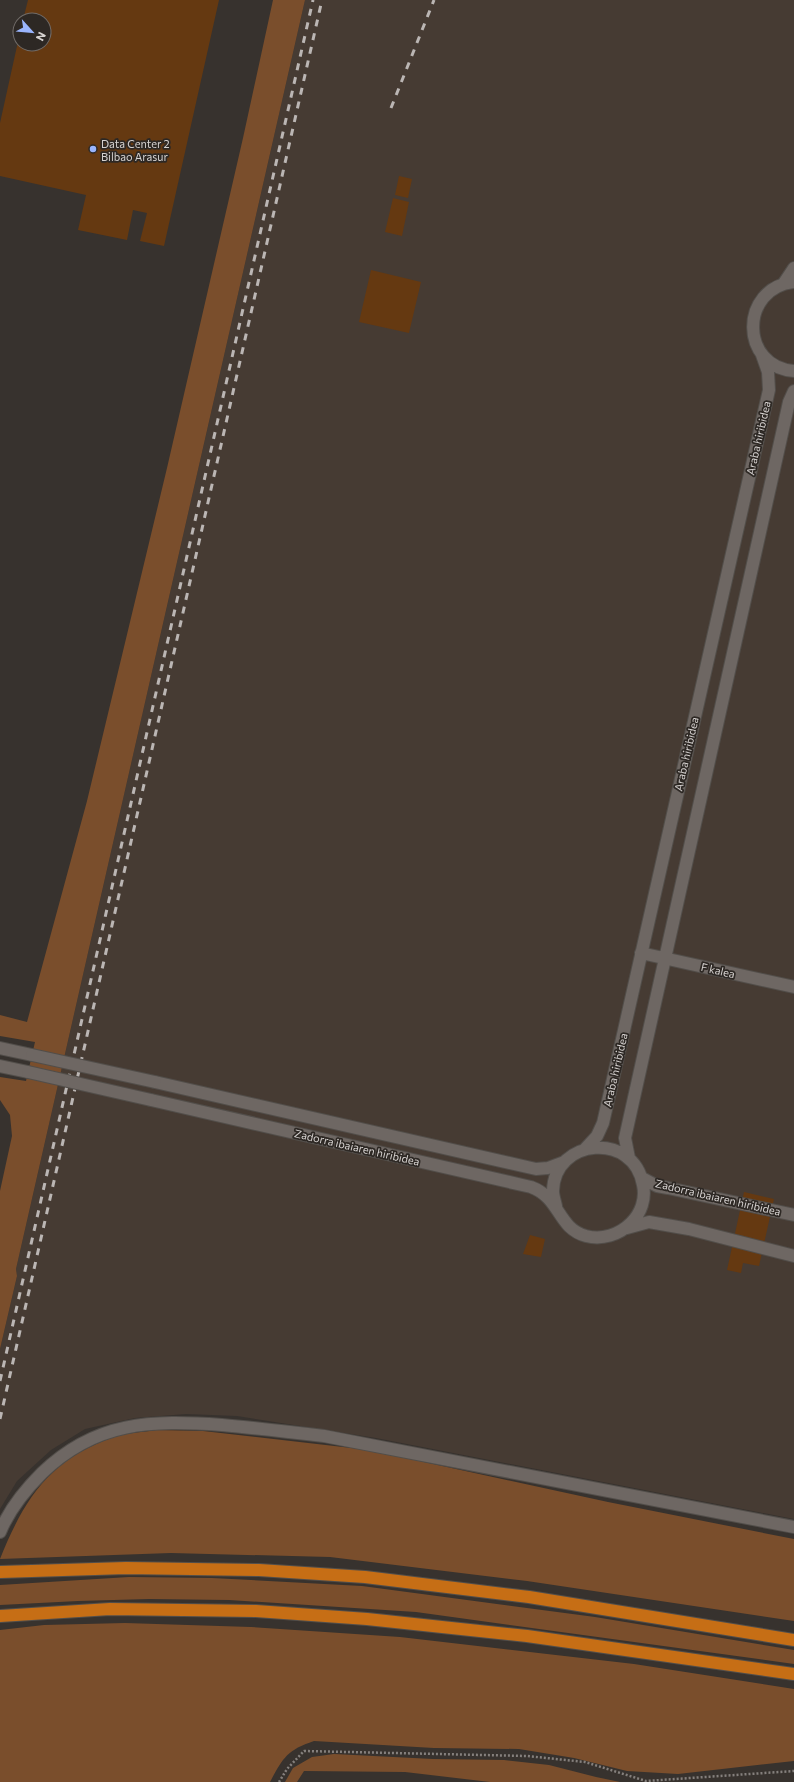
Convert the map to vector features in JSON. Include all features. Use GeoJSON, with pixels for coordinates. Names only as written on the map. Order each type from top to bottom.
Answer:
{"type":"FeatureCollection","features":[{"type":"Feature","properties":{"kind":"highway"},"geometry":{"type":"LineString","coordinates":[[2,1571],[126,1568],[259,1570],[365,1577],[530,1597],[794,1640]]}},
{"type":"Feature","properties":{"kind":"highway"},"geometry":{"type":"LineString","coordinates":[[0,1616],[110,1610],[256,1611],[367,1619],[527,1636],[794,1674]]}},
{"type":"Feature","properties":{"kind":"street"},"geometry":{"type":"LineString","coordinates":[[789,282],[794,268]]}},
{"type":"Feature","properties":{"kind":"street","name":"Araba hiribidea"},"geometry":{"type":"LineString","coordinates":[[585,1149],[597,1136],[603,1123],[769,390],[768,372],[762,355],[754,340],[752,322],[757,306],[767,293],[789,282]]}},
{"type":"Feature","properties":{"kind":"street"},"geometry":{"type":"LineString","coordinates":[[762,355],[777,367],[794,371]]}},
{"type":"Feature","properties":{"kind":"street","name":"Araba hiribidea"},"geometry":{"type":"LineString","coordinates":[[629,1158],[625,1138],[789,402],[794,391]]}},
{"type":"Feature","properties":{"kind":"street","name":"F kalea"},"geometry":{"type":"LineString","coordinates":[[641,953],[794,987]]}},
{"type":"Feature","properties":{"kind":"street","name":"Zadorra ibaiaren hiribidea"},"geometry":{"type":"LineString","coordinates":[[0,1048],[536,1169],[548,1168],[564,1162]]}},
{"type":"Feature","properties":{"kind":"street","name":"Zadorra ibaiaren hiribidea"},"geometry":{"type":"LineString","coordinates":[[0,1066],[531,1187],[545,1193],[556,1206]]}},
{"type":"Feature","properties":{"kind":"street"},"geometry":{"type":"LineString","coordinates":[[626,1228],[636,1218],[642,1206],[644,1192],[642,1178],[637,1167],[629,1158],[616,1150],[601,1146],[585,1149],[574,1154],[564,1162],[557,1176],[553,1191],[556,1206],[562,1219],[572,1229],[585,1236],[599,1238],[613,1235],[626,1228],[649,1222],[689,1229],[794,1256]]}},
{"type":"Feature","properties":{"kind":"street","name":"Zadorra ibaiaren hiribidea"},"geometry":{"type":"LineString","coordinates":[[642,1178],[663,1187],[794,1215]]}},
{"type":"Feature","properties":{"kind":"street"},"geometry":{"type":"LineString","coordinates":[[0,1532],[13,1508],[28,1488],[54,1462],[79,1444],[117,1429],[174,1422],[264,1429],[324,1436],[794,1527]]}},
{"type":"Feature","properties":{"kind":"path"},"geometry":{"type":"LineString","coordinates":[[279,1782],[287,1769],[304,1751],[527,1756],[585,1762],[646,1781],[794,1771]]}},
{"type":"Feature","properties":{"kind":"shaded area"},"geometry":{"type":"Polygon","coordinates":[[[273,0],[305,0],[16,1269],[17,1276],[0,1349],[0,1191],[12,1136],[10,1115],[0,1100],[0,1077],[26,1081],[35,1042],[0,1036],[0,1015],[27,1022],[87,801],[167,468],[243,138],[273,0]]]}},
{"type":"Feature","properties":{"kind":"shaded area"},"geometry":{"type":"Polygon","coordinates":[[[305,0],[794,0],[794,1519],[376,1438],[237,1416],[186,1414],[135,1418],[85,1429],[51,1450],[17,1481],[0,1509],[0,1349],[17,1276],[16,1269],[305,0]]]}},
{"type":"Feature","properties":{"kind":"shaded area"},"geometry":{"type":"Polygon","coordinates":[[[156,1430],[203,1431],[369,1450],[608,1502],[794,1539],[794,1621],[527,1581],[330,1557],[171,1553],[0,1559],[9,1537],[30,1500],[56,1469],[92,1446],[114,1437],[156,1430]]]}},
{"type":"Feature","properties":{"kind":"shaded area"},"geometry":{"type":"Polygon","coordinates":[[[129,1577],[212,1578],[362,1586],[595,1617],[794,1650],[794,1664],[416,1612],[229,1600],[149,1599],[0,1605],[0,1585],[129,1577]]]}},
{"type":"Feature","properties":{"kind":"shaded area"},"geometry":{"type":"Polygon","coordinates":[[[125,1623],[251,1627],[400,1637],[634,1664],[794,1689],[794,1761],[678,1774],[627,1771],[574,1758],[519,1749],[434,1748],[314,1741],[305,1744],[287,1756],[270,1782],[0,1782],[0,1630],[44,1625],[125,1623]]]}},
{"type":"Feature","properties":{"kind":"shaded area"},"geometry":{"type":"Polygon","coordinates":[[[334,1754],[433,1759],[504,1760],[549,1765],[620,1782],[490,1782],[405,1772],[304,1771],[297,1782],[285,1782],[293,1768],[312,1757],[334,1754]]]}},
{"type":"Feature","properties":{"kind":"building","name":"Data Center 2 Bilbao Arasur"},"geometry":{"type":"Polygon","coordinates":[[[28,0],[219,0],[164,246],[140,241],[147,213],[133,210],[127,240],[78,230],[86,195],[0,176],[0,123],[16,52],[52,52],[52,12],[25,12],[28,0]]]}},
{"type":"Feature","properties":{"kind":"building"},"geometry":{"type":"Polygon","coordinates":[[[399,176],[412,179],[408,198],[395,195],[399,176]]]}},
{"type":"Feature","properties":{"kind":"building"},"geometry":{"type":"Polygon","coordinates":[[[393,198],[409,202],[402,236],[385,232],[393,198]]]}},
{"type":"Feature","properties":{"kind":"building"},"geometry":{"type":"Polygon","coordinates":[[[371,270],[421,282],[409,333],[359,322],[371,270]]]}},
{"type":"Feature","properties":{"kind":"building"},"geometry":{"type":"Polygon","coordinates":[[[744,1192],[774,1199],[759,1266],[743,1263],[741,1273],[727,1270],[744,1192]]]}},
{"type":"Feature","properties":{"kind":"building"},"geometry":{"type":"Polygon","coordinates":[[[530,1235],[545,1239],[541,1257],[523,1254],[530,1235]]]}},
{"type":"Feature","properties":{"kind":"railway"},"geometry":{"type":"LineString","coordinates":[[0,1381],[313,0]]}},
{"type":"Feature","properties":{"kind":"railway"},"geometry":{"type":"LineString","coordinates":[[0,1419],[322,0]]}},
{"type":"Feature","properties":{"kind":"railway"},"geometry":{"type":"LineString","coordinates":[[391,108],[434,0]]}},
{"type":"Feature","properties":{"kind":"place","name":"Data Center 2 Bilbao Arasur"},"geometry":{"type":"Point","coordinates":[93,149]}}]}
